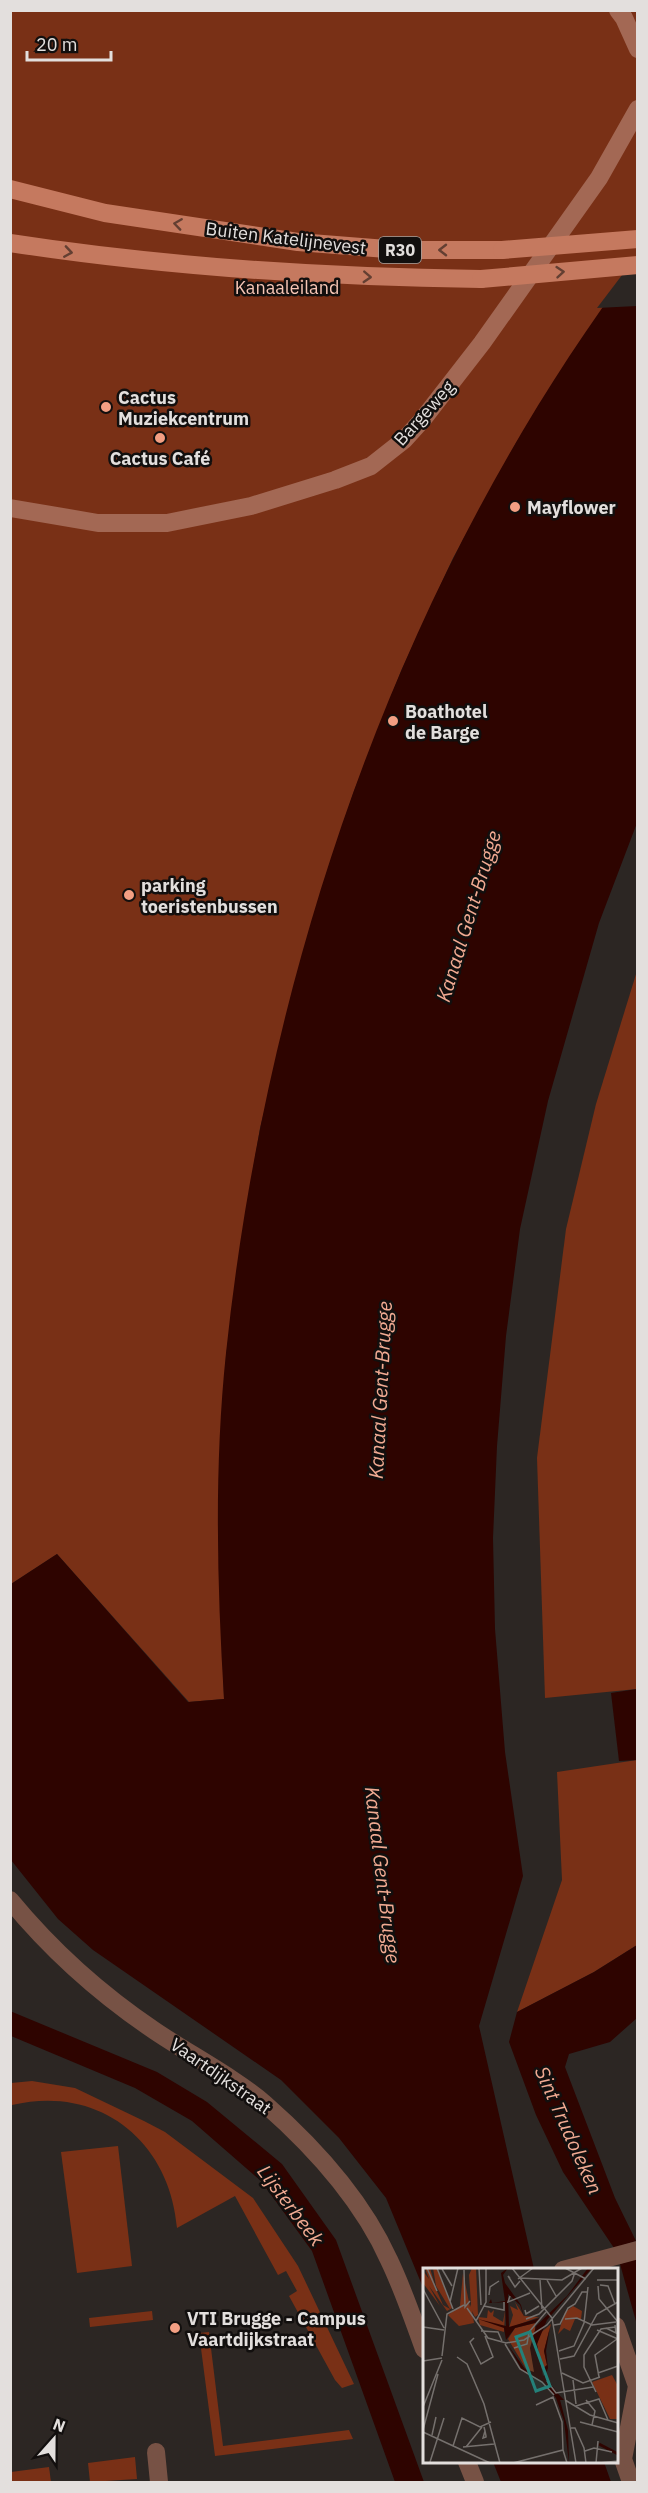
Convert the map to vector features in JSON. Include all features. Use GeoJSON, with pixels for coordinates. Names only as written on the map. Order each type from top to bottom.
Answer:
{"type":"FeatureCollection","features":[{"type":"Feature","properties":{"kind":"main road","name":"Buiten Katelijnevest"},"geometry":{"type":"LineString","coordinates":[[10,189],[105,213],[298,242],[399,250],[502,250],[638,239]]}},
{"type":"Feature","properties":{"kind":"main road","name":"Buiten Katelijnevest"},"geometry":{"type":"LineString","coordinates":[[10,243],[96,256],[290,273],[481,279],[638,265]]}},
{"type":"Feature","properties":{"kind":"street"},"geometry":{"type":"LineString","coordinates":[[618,10],[638,50]]}},
{"type":"Feature","properties":{"kind":"street","name":"Bargeweg"},"geometry":{"type":"LineString","coordinates":[[10,508],[98,523],[167,523],[251,506],[335,480],[371,466],[404,440],[482,343],[599,178],[638,109]]}},
{"type":"Feature","properties":{"kind":"street","name":"Vaartdijkstraat"},"geometry":{"type":"LineString","coordinates":[[10,1900],[41,1937],[89,1983],[152,2029],[264,2103],[321,2158],[361,2210],[389,2259],[423,2346]]}},
{"type":"Feature","properties":{"kind":"street"},"geometry":{"type":"LineString","coordinates":[[576,2268],[596,2265],[629,2252]]}},
{"type":"Feature","properties":{"kind":"street"},"geometry":{"type":"LineString","coordinates":[[618,2332],[637,2386],[623,2459],[631,2482]]}},
{"type":"Feature","properties":{"kind":"street"},"geometry":{"type":"LineString","coordinates":[[156,2452],[159,2482]]}},
{"type":"Feature","properties":{"kind":"street"},"geometry":{"type":"LineString","coordinates":[[467,2463],[475,2482]]}},
{"type":"Feature","properties":{"kind":"green space","name":"Kanaaleiland"},"geometry":{"type":"Polygon","coordinates":[[[11,11],[637,11],[637,260],[516,443],[453,558],[401,671],[354,791],[325,878],[260,1128],[226,1356],[218,1524],[224,1699],[189,1702],[57,1554],[11,1584],[11,11]]]}},
{"type":"Feature","properties":{"kind":"green space"},"geometry":{"type":"Polygon","coordinates":[[[637,971],[637,1689],[545,1698],[537,1458],[566,1229],[596,1104],[637,971]]]}},
{"type":"Feature","properties":{"kind":"green space"},"geometry":{"type":"Polygon","coordinates":[[[637,1760],[637,1945],[594,1972],[517,2012],[562,1880],[557,1772],[637,1760]]]}},
{"type":"Feature","properties":{"kind":"green space"},"geometry":{"type":"Polygon","coordinates":[[[32,2081],[75,2088],[165,2132],[253,2198],[298,2266],[354,2384],[342,2388],[335,2380],[289,2296],[297,2291],[286,2271],[278,2275],[235,2196],[177,2228],[171,2197],[160,2169],[145,2145],[124,2126],[101,2112],[74,2103],[44,2101],[12,2105],[11,2083],[32,2081]]]}},
{"type":"Feature","properties":{"kind":"green space"},"geometry":{"type":"Polygon","coordinates":[[[118,2146],[132,2266],[77,2273],[61,2152],[118,2146]]]}},
{"type":"Feature","properties":{"kind":"green space"},"geometry":{"type":"Polygon","coordinates":[[[152,2311],[153,2320],[90,2327],[89,2318],[152,2311]]]}},
{"type":"Feature","properties":{"kind":"green space"},"geometry":{"type":"Polygon","coordinates":[[[209,2332],[223,2446],[349,2430],[353,2439],[215,2456],[199,2333],[209,2332]]]}},
{"type":"Feature","properties":{"kind":"green space"},"geometry":{"type":"Polygon","coordinates":[[[135,2457],[137,2479],[90,2482],[88,2463],[135,2457]]]}},
{"type":"Feature","properties":{"kind":"green space"},"geometry":{"type":"Polygon","coordinates":[[[49,2467],[51,2482],[11,2482],[11,2472],[49,2467]]]}},
{"type":"Feature","properties":{"kind":"water","name":"Kanaal Gent-Brugge"},"geometry":{"type":"Polygon","coordinates":[[[637,260],[637,823],[599,923],[548,1101],[520,1229],[506,1336],[497,1446],[493,1538],[495,1629],[505,1752],[523,1876],[479,2026],[534,2268],[423,2268],[423,2288],[386,2198],[339,2138],[281,2080],[93,1950],[58,1919],[11,1860],[11,1584],[57,1554],[188,1702],[224,1699],[218,1526],[222,1396],[246,1207],[274,1062],[312,919],[358,778],[414,641],[479,509],[553,381],[637,260]]]}},
{"type":"Feature","properties":{"kind":"water"},"geometry":{"type":"Polygon","coordinates":[[[637,1689],[637,1760],[619,1761],[611,1693],[637,1689]]]}},
{"type":"Feature","properties":{"kind":"water","name":"Sint Trudoleken"},"geometry":{"type":"Polygon","coordinates":[[[637,1945],[637,2018],[610,2042],[569,2054],[565,2067],[615,2198],[636,2241],[614,2248],[563,2172],[536,2115],[509,2042],[517,2012],[594,1972],[637,1945]]]}},
{"type":"Feature","properties":{"kind":"water","name":"Lijsterbeek"},"geometry":{"type":"Polygon","coordinates":[[[10,2011],[157,2072],[207,2102],[282,2164],[336,2240],[424,2482],[395,2482],[312,2251],[261,2181],[192,2121],[135,2088],[11,2036],[10,2011]]]}},
{"type":"Feature","properties":{"kind":"water"},"geometry":{"type":"Polygon","coordinates":[[[637,2259],[637,2325],[620,2264],[637,2259]]]}},
{"type":"Feature","properties":{"kind":"water"},"geometry":{"type":"Polygon","coordinates":[[[493,2463],[604,2463],[611,2482],[501,2482],[493,2463]]]}},
{"type":"Feature","properties":{"kind":"pier"},"geometry":{"type":"Polygon","coordinates":[[[638,257],[637,306],[597,308],[635,258],[638,257]]]}},
{"type":"Feature","properties":{"kind":"place","name":"Cactus Muziekcentrum"},"geometry":{"type":"Point","coordinates":[106,407]}},
{"type":"Feature","properties":{"kind":"place","name":"Cactus Café"},"geometry":{"type":"Point","coordinates":[160,438]}},
{"type":"Feature","properties":{"kind":"place","name":"Mayflower"},"geometry":{"type":"Point","coordinates":[515,507]}},
{"type":"Feature","properties":{"kind":"place","name":"Boathotel de Barge"},"geometry":{"type":"Point","coordinates":[393,721]}},
{"type":"Feature","properties":{"kind":"place","name":"parking toeristenbussen"},"geometry":{"type":"Point","coordinates":[129,895]}},
{"type":"Feature","properties":{"kind":"place","name":"VTI Brugge - Campus Vaartdijkstraat"},"geometry":{"type":"Point","coordinates":[175,2328]}}]}
